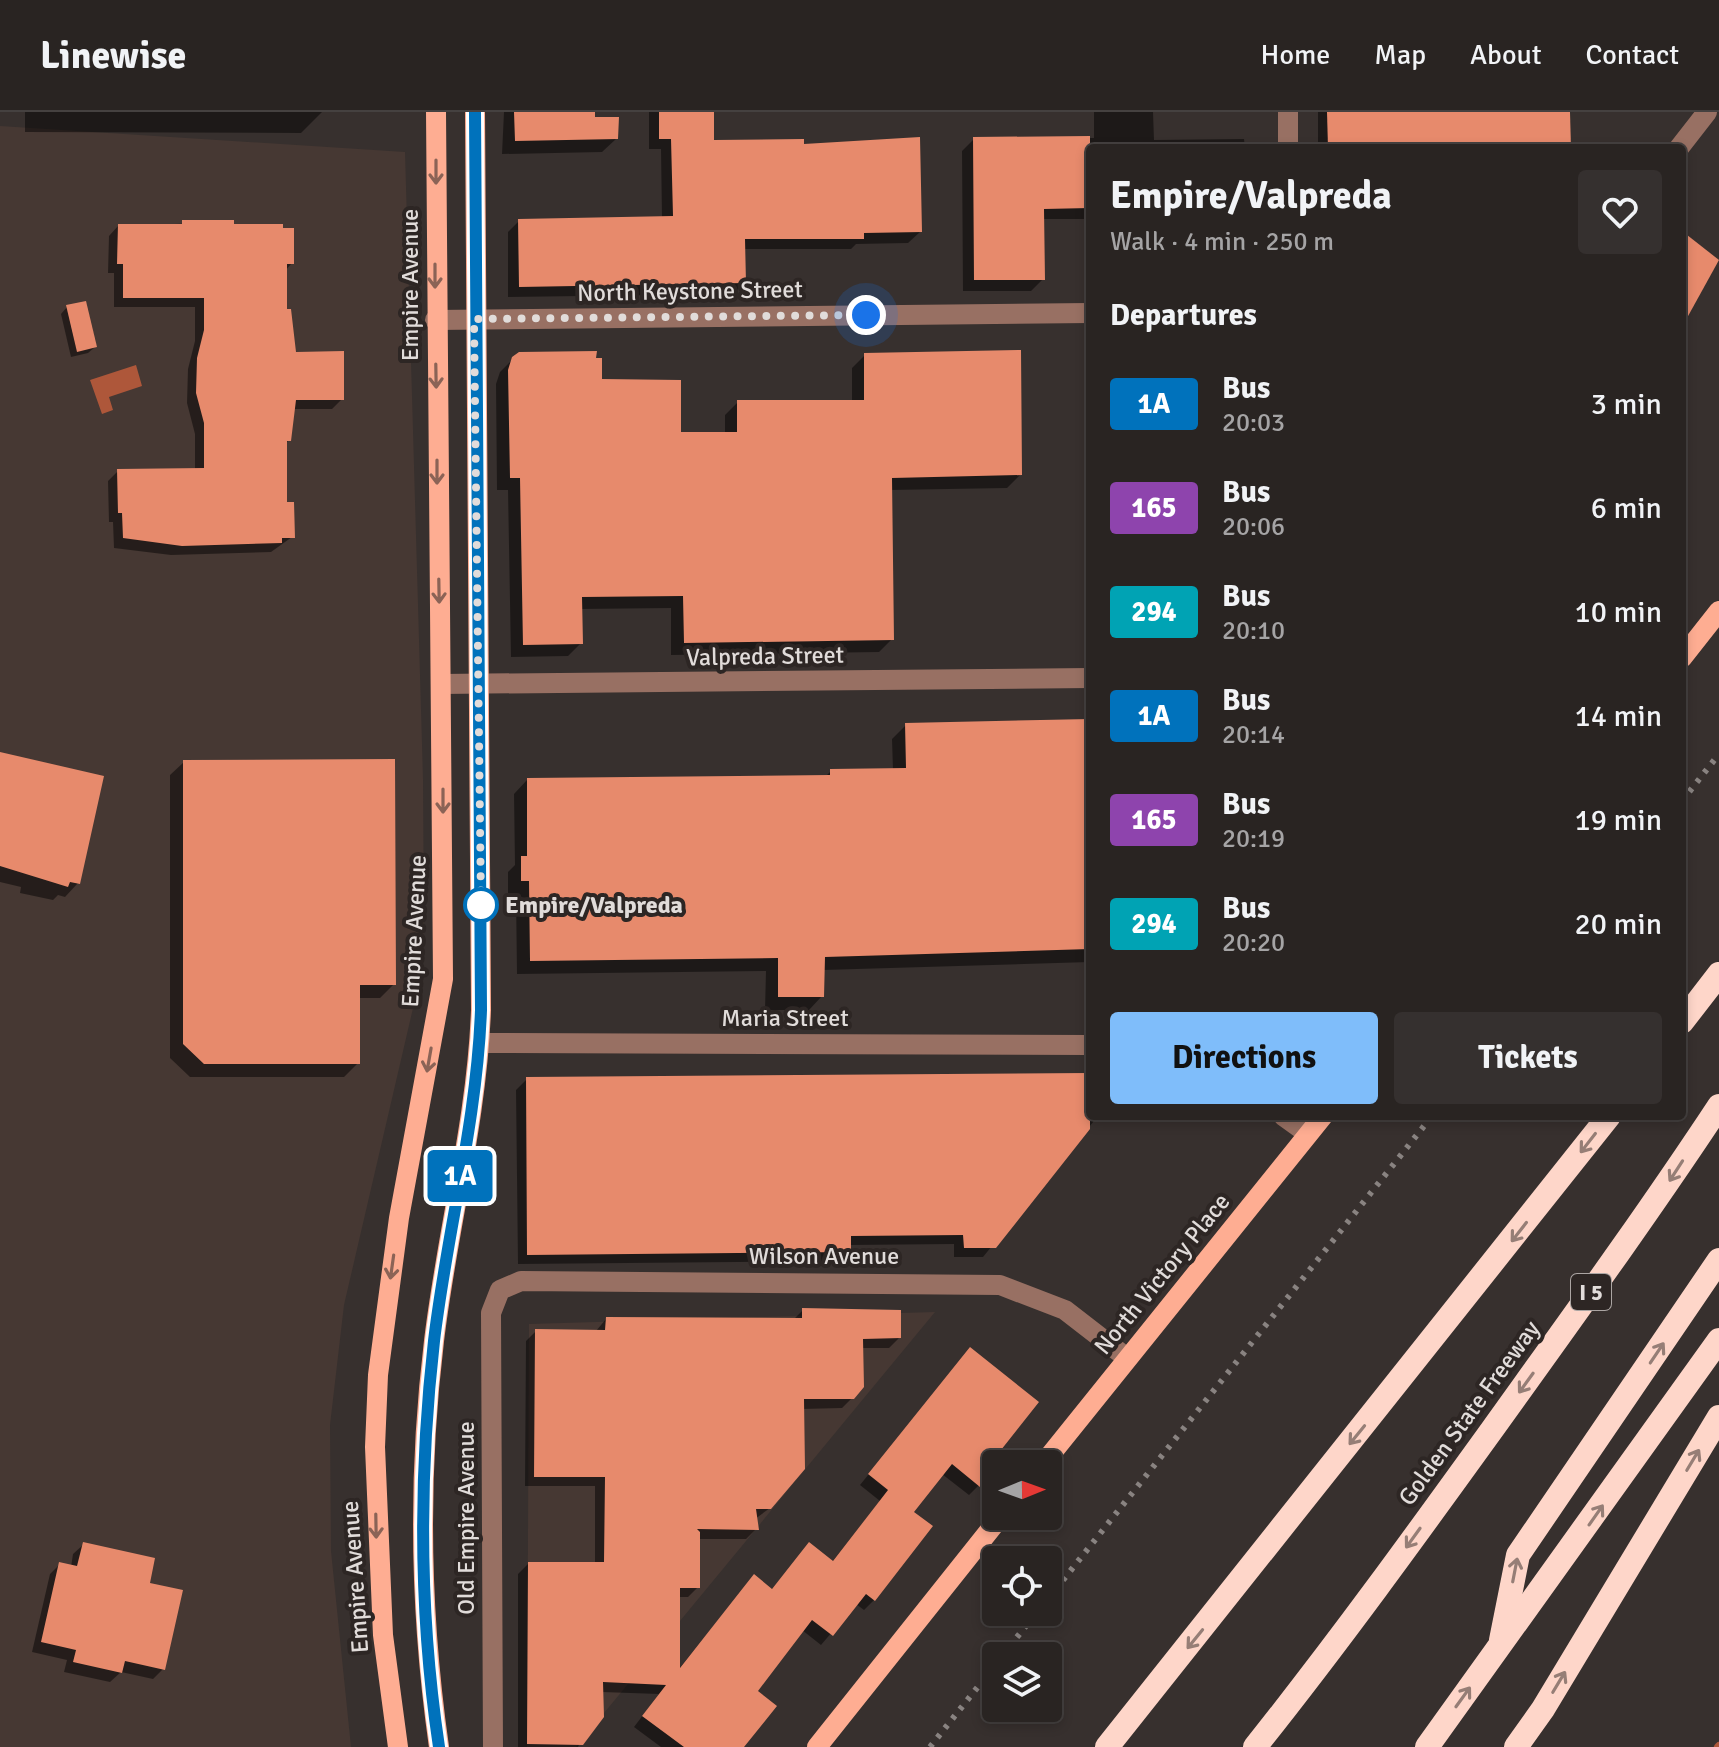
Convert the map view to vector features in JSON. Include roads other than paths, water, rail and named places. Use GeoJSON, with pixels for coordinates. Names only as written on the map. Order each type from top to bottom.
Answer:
{"type":"FeatureCollection","features":[{"type":"Feature","properties":{"kind":"highway"},"geometry":{"type":"LineString","coordinates":[[1686,1017],[1719,974]]}},
{"type":"Feature","properties":{"kind":"highway","name":"Golden State Freeway"},"geometry":{"type":"LineString","coordinates":[[1255,1747],[1316,1671],[1495,1426],[1656,1202],[1719,1106]]}},
{"type":"Feature","properties":{"kind":"highway"},"geometry":{"type":"LineString","coordinates":[[1107,1747],[1606,1120]]}},
{"type":"Feature","properties":{"kind":"highway"},"geometry":{"type":"LineString","coordinates":[[1500,1646],[1518,1555],[1719,1260]]}},
{"type":"Feature","properties":{"kind":"highway"},"geometry":{"type":"LineString","coordinates":[[1427,1747],[1719,1340]]}},
{"type":"Feature","properties":{"kind":"highway"},"geometry":{"type":"LineString","coordinates":[[1516,1747],[1543,1709],[1719,1417]]}},
{"type":"Feature","properties":{"kind":"main road","name":"Empire Avenue"},"geometry":{"type":"LineString","coordinates":[[398,1747],[383,1635],[375,1447],[378,1375],[399,1218],[443,979],[435,320],[436,112]]}},
{"type":"Feature","properties":{"kind":"main road"},"geometry":{"type":"LineString","coordinates":[[439,1747],[427,1640],[428,1407],[434,1339],[480,1043],[481,685],[474,319],[475,112]]}},
{"type":"Feature","properties":{"kind":"main road"},"geometry":{"type":"LineString","coordinates":[[1686,653],[1719,611]]}},
{"type":"Feature","properties":{"kind":"main road","name":"North Victory Place"},"geometry":{"type":"LineString","coordinates":[[1054,1450],[1320,1120]]}},
{"type":"Feature","properties":{"kind":"main road"},"geometry":{"type":"LineString","coordinates":[[817,1747],[990,1530]]}},
{"type":"Feature","properties":{"kind":"street"},"geometry":{"type":"LineString","coordinates":[[1288,112],[1288,144]]}},
{"type":"Feature","properties":{"kind":"street"},"geometry":{"type":"LineString","coordinates":[[1682,144],[1707,112]]}},
{"type":"Feature","properties":{"kind":"street","name":"North Keystone Street"},"geometry":{"type":"LineString","coordinates":[[435,320],[1086,313]]}},
{"type":"Feature","properties":{"kind":"street","name":"Valpreda Street"},"geometry":{"type":"LineString","coordinates":[[441,684],[1086,678]]}},
{"type":"Feature","properties":{"kind":"street","name":"Maria Street"},"geometry":{"type":"LineString","coordinates":[[480,1043],[1086,1045]]}},
{"type":"Feature","properties":{"kind":"street"},"geometry":{"type":"LineString","coordinates":[[1289,1120],[1308,1134]]}},
{"type":"Feature","properties":{"kind":"street","name":"Wilson Avenue"},"geometry":{"type":"LineString","coordinates":[[500,1290],[521,1281],[1000,1285],[1065,1310],[1127,1358]]}},
{"type":"Feature","properties":{"kind":"street","name":"Old Empire Avenue"},"geometry":{"type":"LineString","coordinates":[[493,1747],[491,1313],[500,1290]]}},
{"type":"Feature","properties":{"kind":"railway"},"geometry":{"type":"LineString","coordinates":[[1686,796],[1719,754]]}},
{"type":"Feature","properties":{"kind":"railway"},"geometry":{"type":"LineString","coordinates":[[1062,1581],[1429,1120]]}},
{"type":"Feature","properties":{"kind":"railway"},"geometry":{"type":"LineString","coordinates":[[1013,1642],[1026,1626]]}},
{"type":"Feature","properties":{"kind":"railway"},"geometry":{"type":"LineString","coordinates":[[930,1747],[982,1682]]}},
{"type":"Feature","properties":{"kind":"place","name":"Empire/Valpreda"},"geometry":{"type":"Point","coordinates":[481,905]}}]}
